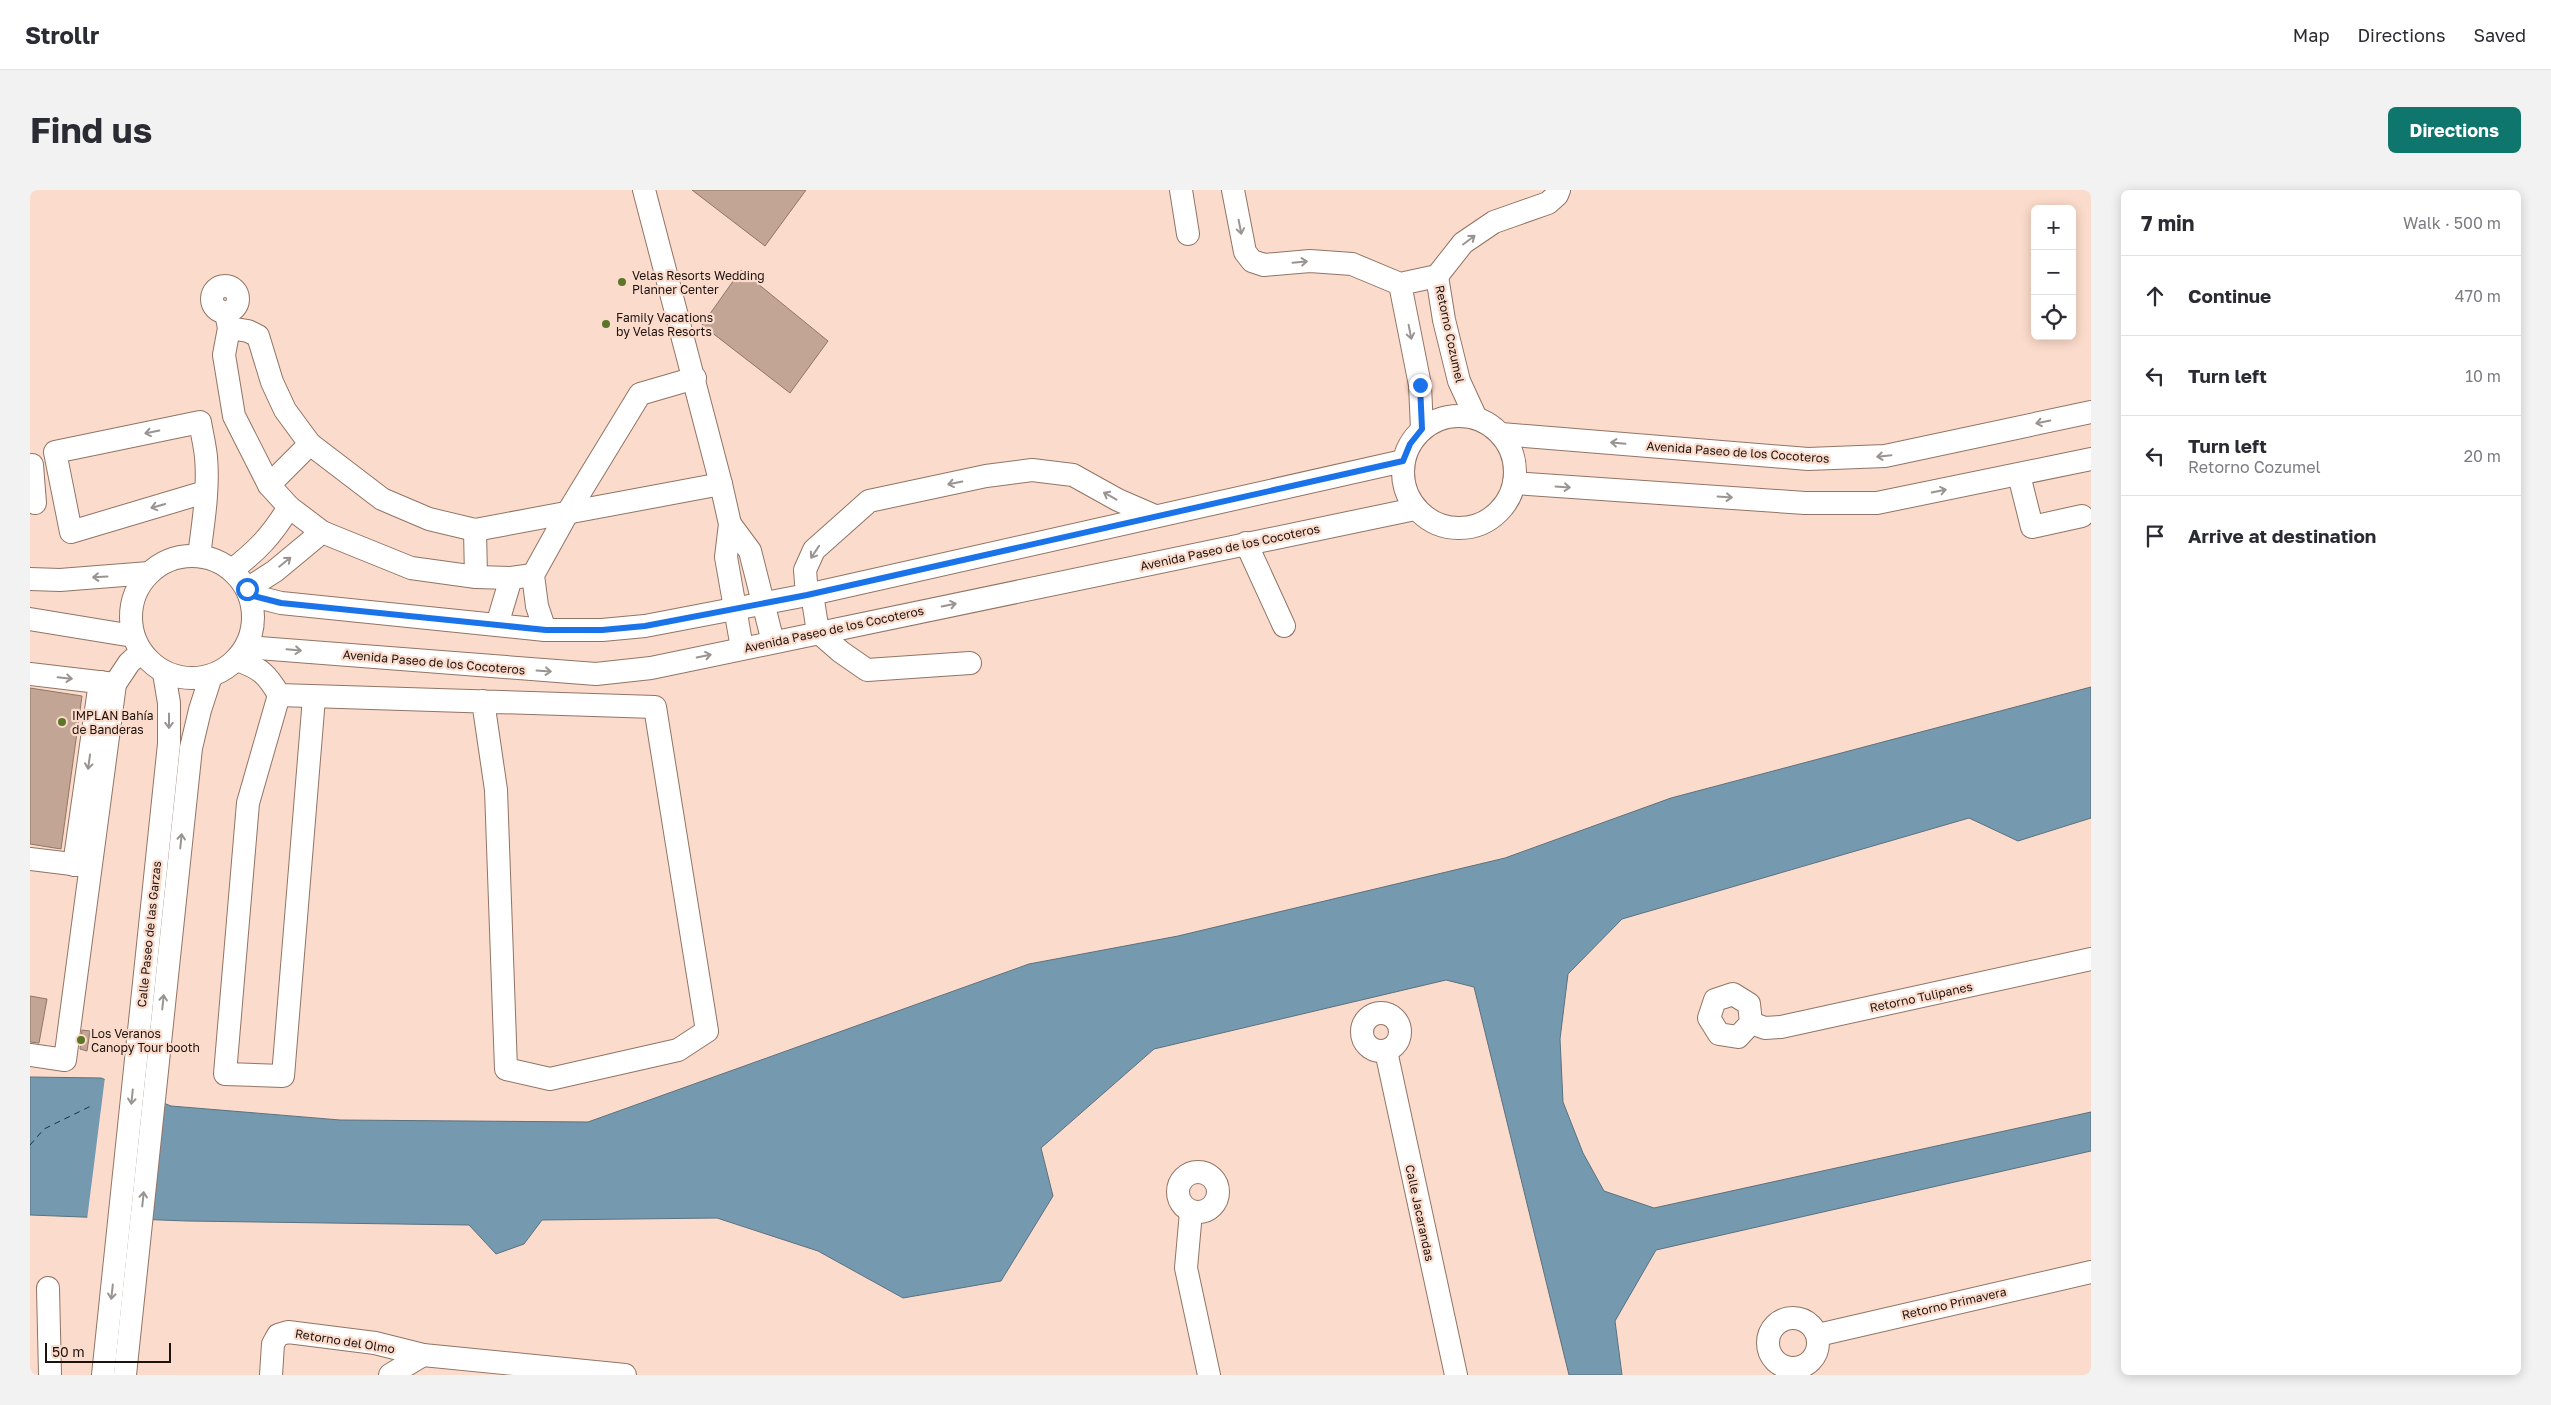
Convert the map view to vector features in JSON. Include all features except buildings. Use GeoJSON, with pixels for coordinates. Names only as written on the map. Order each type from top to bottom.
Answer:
{"type":"FeatureCollection","features":[{"type":"Feature","properties":{"kind":"street"},"geometry":{"type":"LineString","coordinates":[[644,190],[695,378],[730,524],[726,557],[742,648]]}},
{"type":"Feature","properties":{"kind":"street"},"geometry":{"type":"LineString","coordinates":[[1181,190],[1188,234]]}},
{"type":"Feature","properties":{"kind":"street"},"geometry":{"type":"LineString","coordinates":[[1233,190],[1245,252],[1252,261],[1264,265],[1310,261],[1352,264],[1400,284],[1420,385],[1422,429]]}},
{"type":"Feature","properties":{"kind":"street","name":"Retorno Cozumel"},"geometry":{"type":"LineString","coordinates":[[1400,284],[1437,276],[1463,243],[1494,222],[1548,203],[1557,195],[1559,190]]}},
{"type":"Feature","properties":{"kind":"street","name":"Retorno Cozumel"},"geometry":{"type":"LineString","coordinates":[[1437,276],[1444,320],[1459,382],[1476,418]]}},
{"type":"Feature","properties":{"kind":"street"},"geometry":{"type":"LineString","coordinates":[[533,575],[511,578],[476,577],[411,568],[322,532],[289,507],[269,485],[234,416],[224,355],[227,320],[258,336],[272,382],[282,403],[310,444],[382,499],[429,519],[475,530],[721,484]]}},
{"type":"Feature","properties":{"kind":"street"},"geometry":{"type":"LineString","coordinates":[[546,630],[537,606],[533,575],[568,512],[640,394],[695,378]]}},
{"type":"Feature","properties":{"kind":"street","name":"Avenida Paseo de los Cocoteros"},"geometry":{"type":"LineString","coordinates":[[1501,434],[1808,459],[1885,456],[2091,412]]}},
{"type":"Feature","properties":{"kind":"street","name":"Avenida Paseo de los Cocoteros"},"geometry":{"type":"LineString","coordinates":[[1450,416],[1476,418],[1489,424],[1501,434],[1510,449],[1515,466],[1514,483],[1508,500],[1497,515],[1481,525],[1464,529],[1446,528],[1429,521],[1415,508],[1407,495],[1403,479],[1403,461],[1410,444],[1422,429],[1450,416]]}},
{"type":"Feature","properties":{"kind":"street"},"geometry":{"type":"LineString","coordinates":[[199,556],[205,492],[206,458],[200,422],[55,452],[71,532],[205,492]]}},
{"type":"Feature","properties":{"kind":"street"},"geometry":{"type":"LineString","coordinates":[[269,485],[310,444]]}},
{"type":"Feature","properties":{"kind":"street"},"geometry":{"type":"LineString","coordinates":[[1514,483],[1805,502],[1877,503],[2091,459]]}},
{"type":"Feature","properties":{"kind":"street"},"geometry":{"type":"LineString","coordinates":[[248,592],[281,603],[546,630],[602,630],[645,626],[764,604],[1403,461]]}},
{"type":"Feature","properties":{"kind":"street"},"geometry":{"type":"LineString","coordinates":[[31,462],[33,504],[63,492]]}},
{"type":"Feature","properties":{"kind":"street"},"geometry":{"type":"LineString","coordinates":[[970,663],[867,670],[841,652],[818,632],[805,570],[814,550],[869,501],[986,476],[1032,470],[1074,475],[1118,500],[1155,516]]}},
{"type":"Feature","properties":{"kind":"street"},"geometry":{"type":"LineString","coordinates":[[2020,475],[2032,527],[2082,516]]}},
{"type":"Feature","properties":{"kind":"street"},"geometry":{"type":"LineString","coordinates":[[232,570],[256,552],[270,537],[289,507]]}},
{"type":"Feature","properties":{"kind":"street","name":"Avenida Paseo de los Cocoteros"},"geometry":{"type":"LineString","coordinates":[[241,654],[596,674],[651,668],[1415,508]]}},
{"type":"Feature","properties":{"kind":"street"},"geometry":{"type":"LineString","coordinates":[[730,524],[750,551],[773,642]]}},
{"type":"Feature","properties":{"kind":"street"},"geometry":{"type":"LineString","coordinates":[[475,530],[476,577]]}},
{"type":"Feature","properties":{"kind":"street"},"geometry":{"type":"LineString","coordinates":[[248,592],[322,532]]}},
{"type":"Feature","properties":{"kind":"street"},"geometry":{"type":"LineString","coordinates":[[1246,543],[1284,626]]}},
{"type":"Feature","properties":{"kind":"street"},"geometry":{"type":"LineString","coordinates":[[181,556],[199,556],[216,560],[232,570],[248,592],[254,612],[252,630],[241,654],[225,670],[211,676],[196,679],[180,678],[164,673],[151,664],[137,644],[131,612],[138,588],[149,573],[164,562],[181,556]]}},
{"type":"Feature","properties":{"kind":"street"},"geometry":{"type":"LineString","coordinates":[[30,579],[60,580],[149,573]]}},
{"type":"Feature","properties":{"kind":"street"},"geometry":{"type":"LineString","coordinates":[[497,625],[511,578]]}},
{"type":"Feature","properties":{"kind":"street"},"geometry":{"type":"LineString","coordinates":[[30,619],[137,644]]}},
{"type":"Feature","properties":{"kind":"street"},"geometry":{"type":"LineString","coordinates":[[30,1055],[65,1060],[83,866],[108,683],[129,663],[137,644]]}},
{"type":"Feature","properties":{"kind":"street"},"geometry":{"type":"LineString","coordinates":[[241,654],[269,677],[279,695],[248,803],[225,1074],[283,1076],[314,698]]}},
{"type":"Feature","properties":{"kind":"street","name":"Calle Paseo de las Garzas"},"geometry":{"type":"LineString","coordinates":[[125,1375],[128,1246],[148,1050],[169,744],[169,703],[164,673]]}},
{"type":"Feature","properties":{"kind":"street"},"geometry":{"type":"LineString","coordinates":[[30,674],[108,683]]}},
{"type":"Feature","properties":{"kind":"street","name":"Calle Paseo de las Garzas"},"geometry":{"type":"LineString","coordinates":[[148,1050],[191,748],[211,676]]}},
{"type":"Feature","properties":{"kind":"street"},"geometry":{"type":"LineString","coordinates":[[279,695],[314,698],[483,701],[655,707],[707,1031],[678,1050],[550,1079],[506,1069],[496,790],[483,701]]}},
{"type":"Feature","properties":{"kind":"street"},"geometry":{"type":"LineString","coordinates":[[30,859],[83,866]]}},
{"type":"Feature","properties":{"kind":"street","name":"Retorno Tulipanes"},"geometry":{"type":"LineString","coordinates":[[1751,1023],[1765,1028],[1781,1027],[2091,959]]}},
{"type":"Feature","properties":{"kind":"street","name":"Calle Jacarandas"},"geometry":{"type":"LineString","coordinates":[[1386,1051],[1456,1375]]}},
{"type":"Feature","properties":{"kind":"street"},"geometry":{"type":"LineString","coordinates":[[1191,1212],[1186,1268],[1209,1375]]}},
{"type":"Feature","properties":{"kind":"street","name":"Calle Paseo de las Garzas"},"geometry":{"type":"LineString","coordinates":[[104,1375],[128,1246]]}},
{"type":"Feature","properties":{"kind":"street","name":"Retorno Primavera"},"geometry":{"type":"LineString","coordinates":[[1818,1335],[2091,1272]]}},
{"type":"Feature","properties":{"kind":"street"},"geometry":{"type":"LineString","coordinates":[[48,1288],[50,1375]]}},
{"type":"Feature","properties":{"kind":"street","name":"Retorno del Olmo"},"geometry":{"type":"LineString","coordinates":[[271,1375],[273,1344],[278,1335],[288,1332],[375,1343],[423,1355],[625,1375]]}},
{"type":"Feature","properties":{"kind":"street","name":"Retorno del Olmo"},"geometry":{"type":"LineString","coordinates":[[390,1375],[423,1355]]}},
{"type":"Feature","properties":{"kind":"water"},"geometry":{"type":"Polygon","coordinates":[[[2091,687],[2091,818],[2018,841],[1969,818],[1622,919],[1568,974],[1560,1039],[1563,1102],[1583,1153],[1604,1191],[1654,1208],[2091,1112],[2091,1151],[1656,1250],[1615,1321],[1622,1375],[1569,1375],[1474,987],[1446,980],[1154,1049],[1041,1148],[1053,1196],[1001,1281],[903,1298],[818,1251],[717,1218],[542,1220],[524,1244],[496,1254],[469,1225],[187,1221],[30,1215],[30,1077],[101,1078],[171,1106],[340,1120],[588,1122],[1029,964],[1178,936],[1505,858],[1671,798],[2091,687]]]}},
{"type":"Feature","properties":{"kind":"pier"},"geometry":{"type":"Polygon","coordinates":[[[105,1077],[158,1098],[143,1222],[87,1220],[105,1077]]]}},
{"type":"Feature","properties":{"kind":"ferry route"},"geometry":{"type":"LineString","coordinates":[[30,1145],[44,1129],[91,1106]]}},
{"type":"Feature","properties":{"kind":"place","name":"Velas Resorts Wedding Planner Center"},"geometry":{"type":"Point","coordinates":[622,282]}},
{"type":"Feature","properties":{"kind":"place","name":"Family Vacations by Velas Resorts"},"geometry":{"type":"Point","coordinates":[606,324]}},
{"type":"Feature","properties":{"kind":"place","name":"IMPLAN Bahía de Banderas"},"geometry":{"type":"Point","coordinates":[62,722]}},
{"type":"Feature","properties":{"kind":"place","name":"Los Veranos Canopy Tour booth"},"geometry":{"type":"Point","coordinates":[81,1040]}},
{"type":"Feature","properties":{"kind":"route"},"geometry":{"type":"LineString","coordinates":[[247,589],[250,595],[281,603],[546,630],[602,630],[645,626],[807,595],[1403,461],[1410,444],[1422,429],[1420,385]]}}]}
